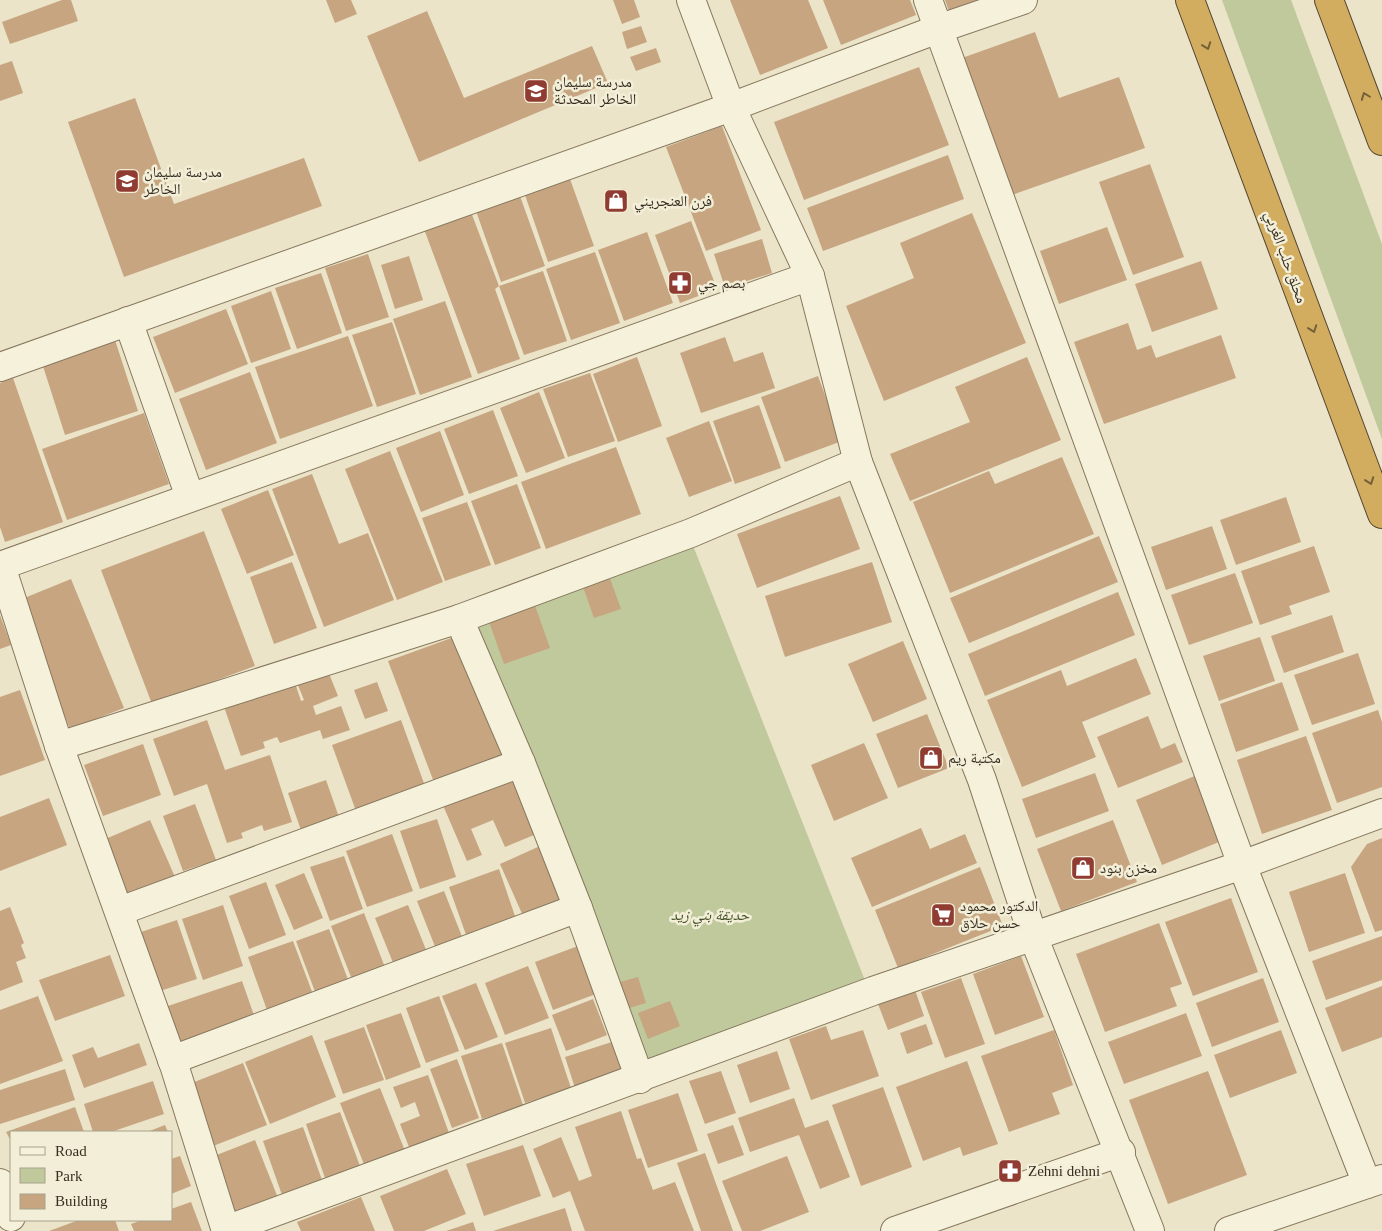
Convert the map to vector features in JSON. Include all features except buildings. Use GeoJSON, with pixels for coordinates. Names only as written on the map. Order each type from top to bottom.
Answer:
{"type":"FeatureCollection","features":[{"type":"Feature","properties":{"kind":"highway","name":"محلق حلب الغربي"},"geometry":{"type":"LineString","coordinates":[[1190,0],[1382,514]]}},
{"type":"Feature","properties":{"kind":"highway"},"geometry":{"type":"LineString","coordinates":[[1329,0],[1382,141]]}},
{"type":"Feature","properties":{"kind":"street"},"geometry":{"type":"LineString","coordinates":[[691,0],[731,107],[810,276],[858,462],[982,780],[1033,936],[1121,1152],[1150,1231]]}},
{"type":"Feature","properties":{"kind":"street"},"geometry":{"type":"LineString","coordinates":[[928,0],[1242,865],[1375,1181],[1229,1231]]}},
{"type":"Feature","properties":{"kind":"street"},"geometry":{"type":"LineString","coordinates":[[0,367],[731,107],[938,29],[1023,0]]}},
{"type":"Feature","properties":{"kind":"street"},"geometry":{"type":"LineString","coordinates":[[810,276],[0,566],[59,746],[120,911],[172,1060],[226,1231],[873,991],[1242,865],[1382,813]]}},
{"type":"Feature","properties":{"kind":"street"},"geometry":{"type":"LineString","coordinates":[[128,321],[190,497]]}},
{"type":"Feature","properties":{"kind":"street"},"geometry":{"type":"LineString","coordinates":[[59,746],[459,620],[691,533],[858,462]]}},
{"type":"Feature","properties":{"kind":"street"},"geometry":{"type":"LineString","coordinates":[[459,620],[521,763],[578,908],[640,1079]]}},
{"type":"Feature","properties":{"kind":"street"},"geometry":{"type":"LineString","coordinates":[[120,911],[521,763]]}},
{"type":"Feature","properties":{"kind":"street"},"geometry":{"type":"LineString","coordinates":[[172,1060],[578,908]]}},
{"type":"Feature","properties":{"kind":"street"},"geometry":{"type":"LineString","coordinates":[[895,1231],[1121,1152]]}},
{"type":"Feature","properties":{"kind":"street"},"geometry":{"type":"LineString","coordinates":[[0,1184],[10,1212]]}},
{"type":"Feature","properties":{"kind":"green space"},"geometry":{"type":"Polygon","coordinates":[[[1222,0],[1291,0],[1382,244],[1382,439],[1222,0]]]}},
{"type":"Feature","properties":{"kind":"green space","name":"حديقة بني زيد"},"geometry":{"type":"Polygon","coordinates":[[[690,538],[868,988],[642,1074],[463,623],[690,538]]]}},
{"type":"Feature","properties":{"kind":"place","name":"مدرسة سليمان الخاطر المحدثة"},"geometry":{"type":"Point","coordinates":[536,91]}},
{"type":"Feature","properties":{"kind":"place","name":"مدرسة سليمان الخاطر"},"geometry":{"type":"Point","coordinates":[127,181]}},
{"type":"Feature","properties":{"kind":"place","name":"فرن العنجريني"},"geometry":{"type":"Point","coordinates":[616,201]}},
{"type":"Feature","properties":{"kind":"place","name":"بصم جي"},"geometry":{"type":"Point","coordinates":[680,283]}},
{"type":"Feature","properties":{"kind":"place","name":"مكتبة ريم"},"geometry":{"type":"Point","coordinates":[931,758]}},
{"type":"Feature","properties":{"kind":"place","name":"مخزن بنود"},"geometry":{"type":"Point","coordinates":[1083,868]}},
{"type":"Feature","properties":{"kind":"place","name":"الدكتور محمود حسن حلاق"},"geometry":{"type":"Point","coordinates":[943,915]}},
{"type":"Feature","properties":{"kind":"place","name":"Zehni dehni"},"geometry":{"type":"Point","coordinates":[1010,1171]}}]}
